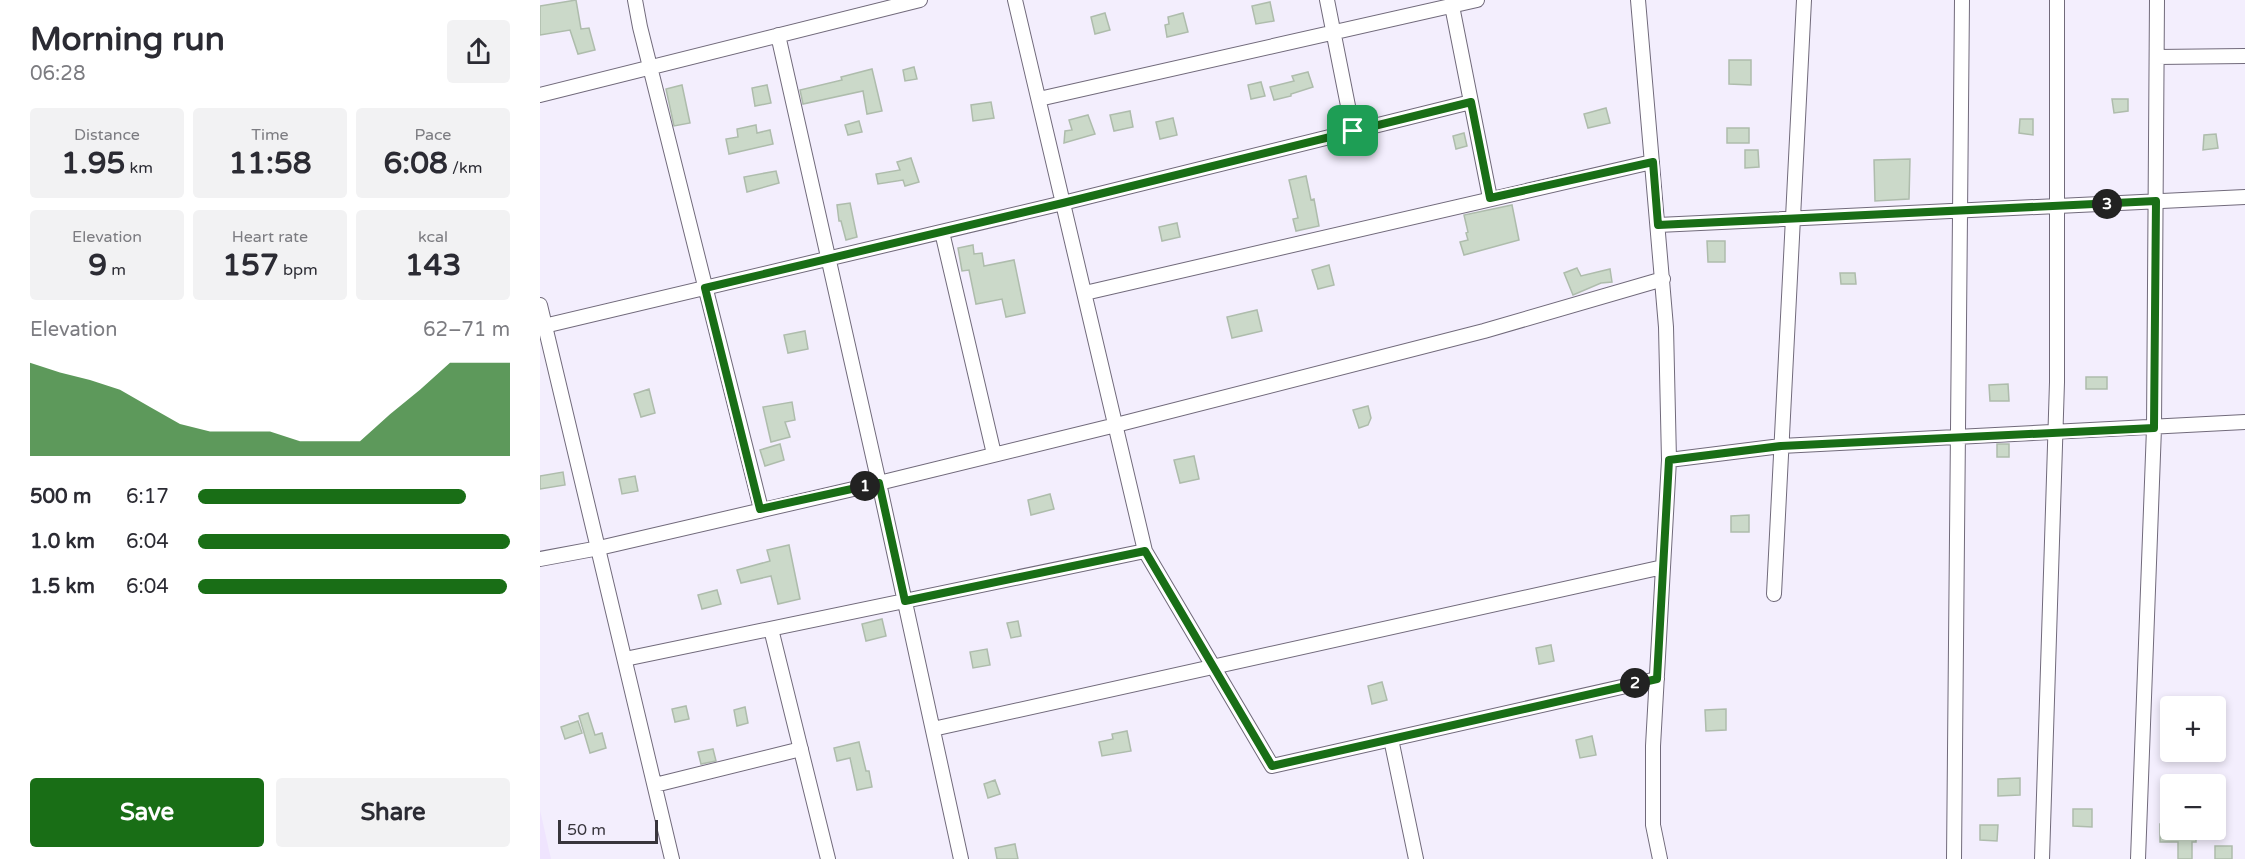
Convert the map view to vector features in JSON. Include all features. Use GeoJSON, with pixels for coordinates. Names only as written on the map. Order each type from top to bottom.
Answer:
{"type":"FeatureCollection","features":[{"type":"Feature","properties":{"kind":"street"},"geometry":{"type":"LineString","coordinates":[[635,0],[760,509]]}},
{"type":"Feature","properties":{"kind":"street"},"geometry":{"type":"LineString","coordinates":[[540,95],[920,0]]}},
{"type":"Feature","properties":{"kind":"street"},"geometry":{"type":"LineString","coordinates":[[1015,0],[1145,551],[1272,766],[1657,679]]}},
{"type":"Feature","properties":{"kind":"street"},"geometry":{"type":"LineString","coordinates":[[1327,0],[1353,131]]}},
{"type":"Feature","properties":{"kind":"street"},"geometry":{"type":"LineString","coordinates":[[1039,99],[1477,0]]}},
{"type":"Feature","properties":{"kind":"street"},"geometry":{"type":"LineString","coordinates":[[1638,0],[1666,327],[1669,460],[1653,746],[1653,825],[1660,859]]}},
{"type":"Feature","properties":{"kind":"street"},"geometry":{"type":"LineString","coordinates":[[1774,594],[1804,0]]}},
{"type":"Feature","properties":{"kind":"street"},"geometry":{"type":"LineString","coordinates":[[1954,859],[1962,0]]}},
{"type":"Feature","properties":{"kind":"street"},"geometry":{"type":"LineString","coordinates":[[2042,859],[2055,433],[2057,0]]}},
{"type":"Feature","properties":{"kind":"street"},"geometry":{"type":"LineString","coordinates":[[2137,859],[2154,428],[2157,0]]}},
{"type":"Feature","properties":{"kind":"street"},"geometry":{"type":"LineString","coordinates":[[1452,6],[1490,198]]}},
{"type":"Feature","properties":{"kind":"street"},"geometry":{"type":"LineString","coordinates":[[778,35],[961,859]]}},
{"type":"Feature","properties":{"kind":"street"},"geometry":{"type":"LineString","coordinates":[[2157,57],[2245,56]]}},
{"type":"Feature","properties":{"kind":"street"},"geometry":{"type":"LineString","coordinates":[[543,327],[1063,203],[1471,102]]}},
{"type":"Feature","properties":{"kind":"street"},"geometry":{"type":"LineString","coordinates":[[1085,293],[1653,162]]}},
{"type":"Feature","properties":{"kind":"street"},"geometry":{"type":"LineString","coordinates":[[1658,225],[2245,197]]}},
{"type":"Feature","properties":{"kind":"street"},"geometry":{"type":"LineString","coordinates":[[942,232],[994,454]]}},
{"type":"Feature","properties":{"kind":"street"},"geometry":{"type":"LineString","coordinates":[[540,559],[599,548],[879,483],[1116,424],[1484,331],[1663,279]]}},
{"type":"Feature","properties":{"kind":"street"},"geometry":{"type":"LineString","coordinates":[[540,305],[543,327],[599,548],[672,859]]}},
{"type":"Feature","properties":{"kind":"street"},"geometry":{"type":"LineString","coordinates":[[1669,460],[1781,446],[2245,422]]}},
{"type":"Feature","properties":{"kind":"street"},"geometry":{"type":"LineString","coordinates":[[625,659],[1145,551]]}},
{"type":"Feature","properties":{"kind":"street"},"geometry":{"type":"LineString","coordinates":[[933,729],[1663,567]]}},
{"type":"Feature","properties":{"kind":"street"},"geometry":{"type":"LineString","coordinates":[[771,628],[828,859]]}},
{"type":"Feature","properties":{"kind":"street"},"geometry":{"type":"LineString","coordinates":[[1391,739],[1416,859]]}},
{"type":"Feature","properties":{"kind":"street"},"geometry":{"type":"LineString","coordinates":[[655,785],[801,749]]}},
{"type":"Feature","properties":{"kind":"shaded area"},"geometry":{"type":"Polygon","coordinates":[[[540,810],[551,859],[540,859],[540,810]]]}},
{"type":"Feature","properties":{"kind":"building"},"geometry":{"type":"Polygon","coordinates":[[[576,0],[581,29],[589,28],[595,50],[578,54],[570,30],[540,35],[540,6],[576,0]]]}},
{"type":"Feature","properties":{"kind":"building"},"geometry":{"type":"Polygon","coordinates":[[[1270,2],[1274,21],[1256,24],[1252,6],[1270,2]]]}},
{"type":"Feature","properties":{"kind":"building"},"geometry":{"type":"Polygon","coordinates":[[[1105,13],[1110,30],[1095,34],[1091,17],[1105,13]]]}},
{"type":"Feature","properties":{"kind":"building"},"geometry":{"type":"Polygon","coordinates":[[[1183,13],[1188,32],[1167,37],[1165,25],[1169,24],[1168,17],[1183,13]]]}},
{"type":"Feature","properties":{"kind":"building"},"geometry":{"type":"Polygon","coordinates":[[[1729,60],[1751,60],[1751,85],[1729,84],[1729,60]]]}},
{"type":"Feature","properties":{"kind":"building"},"geometry":{"type":"Polygon","coordinates":[[[914,67],[917,79],[905,81],[903,70],[914,67]]]}},
{"type":"Feature","properties":{"kind":"building"},"geometry":{"type":"Polygon","coordinates":[[[872,69],[882,111],[867,114],[863,91],[803,104],[800,90],[842,80],[841,77],[872,69]]]}},
{"type":"Feature","properties":{"kind":"building"},"geometry":{"type":"Polygon","coordinates":[[[1308,72],[1313,87],[1274,100],[1270,87],[1294,81],[1292,76],[1308,72]]]}},
{"type":"Feature","properties":{"kind":"building"},"geometry":{"type":"Polygon","coordinates":[[[1261,82],[1265,96],[1251,99],[1248,85],[1261,82]]]}},
{"type":"Feature","properties":{"kind":"building"},"geometry":{"type":"Polygon","coordinates":[[[682,85],[690,123],[674,126],[666,89],[682,85]]]}},
{"type":"Feature","properties":{"kind":"building"},"geometry":{"type":"Polygon","coordinates":[[[767,85],[771,103],[755,106],[752,88],[767,85]]]}},
{"type":"Feature","properties":{"kind":"building"},"geometry":{"type":"Polygon","coordinates":[[[2112,99],[2128,99],[2128,111],[2114,113],[2112,99]]]}},
{"type":"Feature","properties":{"kind":"building"},"geometry":{"type":"Polygon","coordinates":[[[991,102],[994,118],[973,121],[971,105],[991,102]]]}},
{"type":"Feature","properties":{"kind":"building"},"geometry":{"type":"Polygon","coordinates":[[[1606,108],[1610,123],[1588,128],[1584,114],[1606,108]]]}},
{"type":"Feature","properties":{"kind":"building"},"geometry":{"type":"Polygon","coordinates":[[[1130,111],[1133,127],[1114,131],[1110,115],[1130,111]]]}},
{"type":"Feature","properties":{"kind":"building"},"geometry":{"type":"Polygon","coordinates":[[[1088,115],[1095,134],[1064,143],[1065,131],[1072,130],[1069,120],[1088,115]]]}},
{"type":"Feature","properties":{"kind":"building"},"geometry":{"type":"Polygon","coordinates":[[[1173,118],[1177,135],[1160,139],[1156,122],[1173,118]]]}},
{"type":"Feature","properties":{"kind":"building"},"geometry":{"type":"Polygon","coordinates":[[[2020,119],[2033,119],[2033,135],[2019,133],[2020,119]]]}},
{"type":"Feature","properties":{"kind":"building"},"geometry":{"type":"Polygon","coordinates":[[[859,121],[862,132],[848,135],[845,125],[859,121]]]}},
{"type":"Feature","properties":{"kind":"building"},"geometry":{"type":"Polygon","coordinates":[[[756,125],[757,133],[770,130],[773,144],[729,154],[726,139],[738,137],[737,129],[756,125]]]}},
{"type":"Feature","properties":{"kind":"building"},"geometry":{"type":"Polygon","coordinates":[[[1727,128],[1749,128],[1749,143],[1727,143],[1727,128]]]}},
{"type":"Feature","properties":{"kind":"building"},"geometry":{"type":"Polygon","coordinates":[[[1464,133],[1467,146],[1456,149],[1453,136],[1464,133]]]}},
{"type":"Feature","properties":{"kind":"building"},"geometry":{"type":"Polygon","coordinates":[[[2216,134],[2218,148],[2203,150],[2204,135],[2216,134]]]}},
{"type":"Feature","properties":{"kind":"building"},"geometry":{"type":"Polygon","coordinates":[[[1745,150],[1758,150],[1759,167],[1745,168],[1745,150]]]}},
{"type":"Feature","properties":{"kind":"building"},"geometry":{"type":"Polygon","coordinates":[[[911,158],[919,182],[905,186],[903,180],[878,184],[876,174],[900,170],[897,162],[911,158]]]}},
{"type":"Feature","properties":{"kind":"building"},"geometry":{"type":"Polygon","coordinates":[[[1910,159],[1909,199],[1875,201],[1874,160],[1910,159]]]}},
{"type":"Feature","properties":{"kind":"building"},"geometry":{"type":"Polygon","coordinates":[[[776,171],[779,183],[747,192],[744,177],[776,171]]]}},
{"type":"Feature","properties":{"kind":"building"},"geometry":{"type":"Polygon","coordinates":[[[1306,176],[1311,200],[1314,199],[1319,226],[1296,231],[1293,219],[1298,218],[1289,180],[1306,176]]]}},
{"type":"Feature","properties":{"kind":"building"},"geometry":{"type":"Polygon","coordinates":[[[850,203],[857,237],[846,240],[841,221],[839,221],[837,205],[850,203]]]}},
{"type":"Feature","properties":{"kind":"building"},"geometry":{"type":"Polygon","coordinates":[[[1512,205],[1519,240],[1464,255],[1460,242],[1468,240],[1466,233],[1468,232],[1464,215],[1512,205]]]}},
{"type":"Feature","properties":{"kind":"building"},"geometry":{"type":"Polygon","coordinates":[[[1177,223],[1180,237],[1162,241],[1159,227],[1177,223]]]}},
{"type":"Feature","properties":{"kind":"building"},"geometry":{"type":"Polygon","coordinates":[[[1707,241],[1725,241],[1725,262],[1708,262],[1707,241]]]}},
{"type":"Feature","properties":{"kind":"building"},"geometry":{"type":"Polygon","coordinates":[[[973,245],[974,254],[982,253],[984,266],[1014,260],[1025,313],[1006,317],[1002,299],[976,304],[969,270],[962,271],[958,248],[973,245]]]}},
{"type":"Feature","properties":{"kind":"building"},"geometry":{"type":"Polygon","coordinates":[[[1329,265],[1334,285],[1318,289],[1312,270],[1329,265]]]}},
{"type":"Feature","properties":{"kind":"building"},"geometry":{"type":"Polygon","coordinates":[[[1577,268],[1581,276],[1610,269],[1612,282],[1601,283],[1573,295],[1564,273],[1577,268]]]}},
{"type":"Feature","properties":{"kind":"building"},"geometry":{"type":"Polygon","coordinates":[[[1840,273],[1855,273],[1856,284],[1841,284],[1840,273]]]}},
{"type":"Feature","properties":{"kind":"building"},"geometry":{"type":"Polygon","coordinates":[[[1257,310],[1262,331],[1232,338],[1227,317],[1257,310]]]}},
{"type":"Feature","properties":{"kind":"building"},"geometry":{"type":"Polygon","coordinates":[[[805,331],[808,349],[788,353],[784,335],[805,331]]]}},
{"type":"Feature","properties":{"kind":"building"},"geometry":{"type":"Polygon","coordinates":[[[2086,377],[2107,377],[2107,389],[2086,389],[2086,377]]]}},
{"type":"Feature","properties":{"kind":"building"},"geometry":{"type":"Polygon","coordinates":[[[2008,384],[2009,401],[1990,401],[1989,385],[2008,384]]]}},
{"type":"Feature","properties":{"kind":"building"},"geometry":{"type":"Polygon","coordinates":[[[649,389],[655,413],[641,417],[634,394],[649,389]]]}},
{"type":"Feature","properties":{"kind":"building"},"geometry":{"type":"Polygon","coordinates":[[[792,402],[795,420],[785,422],[790,437],[771,442],[763,407],[792,402]]]}},
{"type":"Feature","properties":{"kind":"building"},"geometry":{"type":"Polygon","coordinates":[[[1368,406],[1371,418],[1368,425],[1359,428],[1353,410],[1368,406]]]}},
{"type":"Feature","properties":{"kind":"building"},"geometry":{"type":"Polygon","coordinates":[[[780,444],[784,460],[765,466],[760,450],[780,444]]]}},
{"type":"Feature","properties":{"kind":"building"},"geometry":{"type":"Polygon","coordinates":[[[1997,444],[2009,444],[2009,457],[1997,457],[1997,444]]]}},
{"type":"Feature","properties":{"kind":"building"},"geometry":{"type":"Polygon","coordinates":[[[1194,456],[1199,479],[1180,483],[1174,460],[1194,456]]]}},
{"type":"Feature","properties":{"kind":"building"},"geometry":{"type":"Polygon","coordinates":[[[563,472],[565,485],[540,489],[540,476],[563,472]]]}},
{"type":"Feature","properties":{"kind":"building"},"geometry":{"type":"Polygon","coordinates":[[[635,476],[638,491],[622,494],[619,479],[635,476]]]}},
{"type":"Feature","properties":{"kind":"building"},"geometry":{"type":"Polygon","coordinates":[[[1050,494],[1054,509],[1031,515],[1028,500],[1050,494]]]}},
{"type":"Feature","properties":{"kind":"building"},"geometry":{"type":"Polygon","coordinates":[[[1749,515],[1749,532],[1731,532],[1731,516],[1749,515]]]}},
{"type":"Feature","properties":{"kind":"building"},"geometry":{"type":"Polygon","coordinates":[[[789,545],[800,599],[778,604],[771,576],[741,583],[737,570],[770,561],[767,550],[789,545]]]}},
{"type":"Feature","properties":{"kind":"building"},"geometry":{"type":"Polygon","coordinates":[[[717,590],[721,604],[702,609],[698,595],[717,590]]]}},
{"type":"Feature","properties":{"kind":"building"},"geometry":{"type":"Polygon","coordinates":[[[882,619],[886,636],[866,641],[862,624],[882,619]]]}},
{"type":"Feature","properties":{"kind":"building"},"geometry":{"type":"Polygon","coordinates":[[[1018,621],[1021,636],[1011,638],[1007,623],[1018,621]]]}},
{"type":"Feature","properties":{"kind":"building"},"geometry":{"type":"Polygon","coordinates":[[[1551,645],[1554,661],[1539,664],[1536,648],[1551,645]]]}},
{"type":"Feature","properties":{"kind":"building"},"geometry":{"type":"Polygon","coordinates":[[[987,649],[990,665],[973,668],[970,652],[987,649]]]}},
{"type":"Feature","properties":{"kind":"building"},"geometry":{"type":"Polygon","coordinates":[[[1382,682],[1387,700],[1372,704],[1368,686],[1382,682]]]}},
{"type":"Feature","properties":{"kind":"building"},"geometry":{"type":"Polygon","coordinates":[[[686,706],[689,719],[675,722],[672,709],[686,706]]]}},
{"type":"Feature","properties":{"kind":"building"},"geometry":{"type":"Polygon","coordinates":[[[745,707],[748,723],[737,726],[734,710],[745,707]]]}},
{"type":"Feature","properties":{"kind":"building"},"geometry":{"type":"Polygon","coordinates":[[[1726,709],[1726,730],[1706,731],[1705,710],[1726,709]]]}},
{"type":"Feature","properties":{"kind":"building"},"geometry":{"type":"Polygon","coordinates":[[[588,713],[595,735],[602,733],[606,748],[590,753],[579,716],[588,713]]]}},
{"type":"Feature","properties":{"kind":"building"},"geometry":{"type":"Polygon","coordinates":[[[578,721],[582,733],[565,739],[561,727],[578,721]]]}},
{"type":"Feature","properties":{"kind":"building"},"geometry":{"type":"Polygon","coordinates":[[[1127,731],[1131,751],[1102,756],[1099,742],[1113,739],[1112,734],[1127,731]]]}},
{"type":"Feature","properties":{"kind":"building"},"geometry":{"type":"Polygon","coordinates":[[[1592,736],[1596,755],[1580,758],[1576,740],[1592,736]]]}},
{"type":"Feature","properties":{"kind":"building"},"geometry":{"type":"Polygon","coordinates":[[[859,742],[872,787],[857,790],[850,758],[837,761],[834,748],[859,742]]]}},
{"type":"Feature","properties":{"kind":"building"},"geometry":{"type":"Polygon","coordinates":[[[713,749],[716,761],[701,764],[698,752],[713,749]]]}},
{"type":"Feature","properties":{"kind":"building"},"geometry":{"type":"Polygon","coordinates":[[[2020,778],[2020,795],[1998,796],[1998,779],[2020,778]]]}},
{"type":"Feature","properties":{"kind":"building"},"geometry":{"type":"Polygon","coordinates":[[[995,780],[1000,794],[988,798],[984,784],[995,780]]]}},
{"type":"Feature","properties":{"kind":"building"},"geometry":{"type":"Polygon","coordinates":[[[2073,809],[2092,809],[2092,827],[2073,826],[2073,809]]]}},
{"type":"Feature","properties":{"kind":"building"},"geometry":{"type":"Polygon","coordinates":[[[1980,825],[1998,825],[1997,841],[1980,840],[1980,825]]]}},
{"type":"Feature","properties":{"kind":"building"},"geometry":{"type":"Polygon","coordinates":[[[2160,840],[2196,840],[2192,842],[2192,859],[2178,859],[2178,842],[2160,842],[2160,840]]]}},
{"type":"Feature","properties":{"kind":"building"},"geometry":{"type":"Polygon","coordinates":[[[1015,844],[1018,859],[997,859],[995,848],[1015,844]]]}},
{"type":"Feature","properties":{"kind":"building"},"geometry":{"type":"Polygon","coordinates":[[[2215,846],[2232,846],[2232,859],[2215,859],[2215,846]]]}},
{"type":"Feature","properties":{"kind":"route"},"geometry":{"type":"LineString","coordinates":[[1471,102],[1490,198],[1653,162],[1658,225],[2156,201],[2154,428],[1781,446],[1669,460],[1657,679],[1272,766],[1145,551],[905,601],[879,483],[760,509],[705,288],[1353,131],[1471,102]]}}]}
